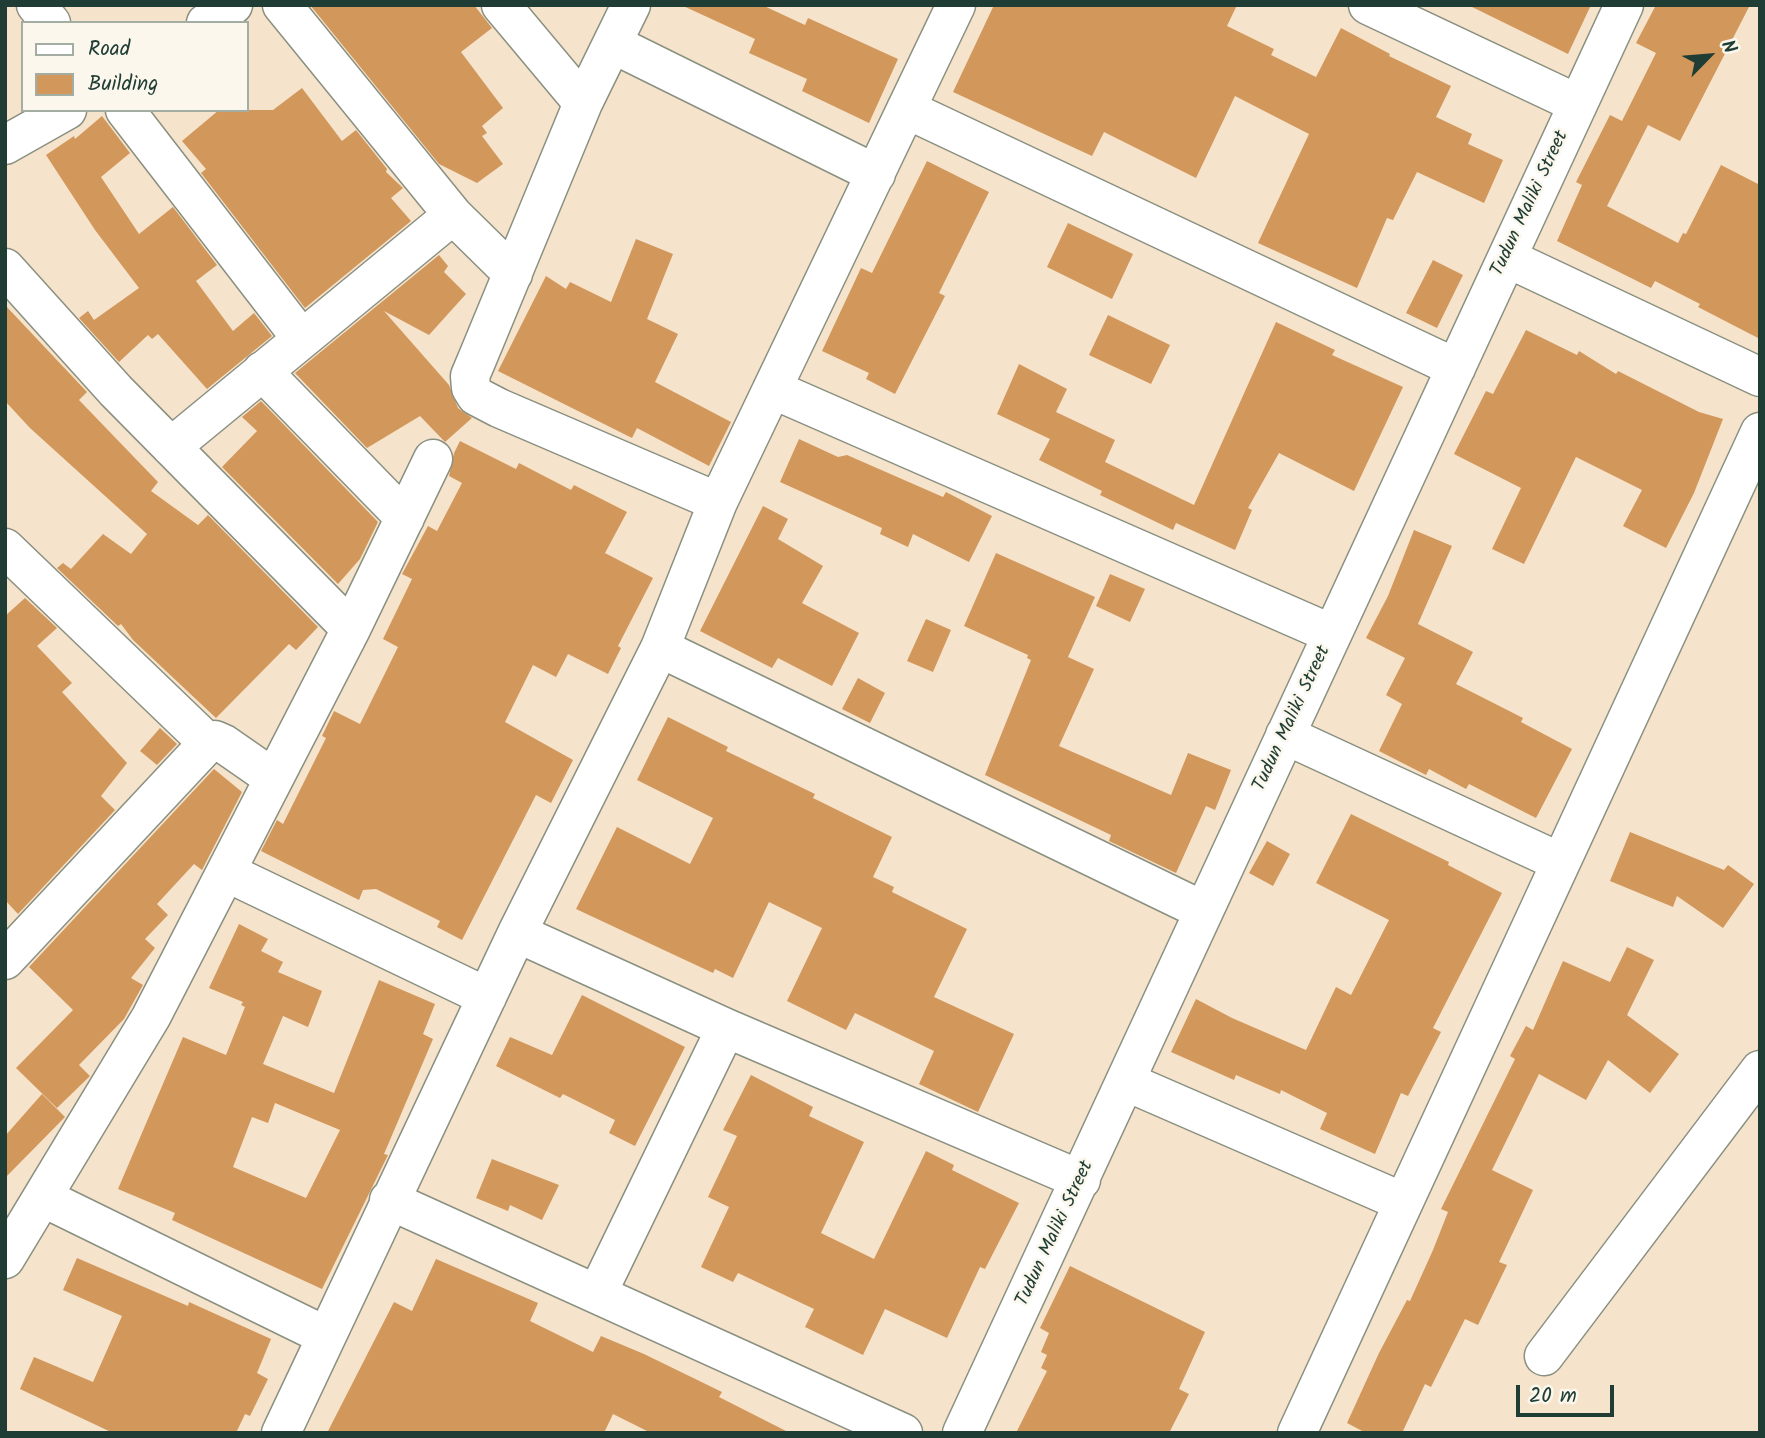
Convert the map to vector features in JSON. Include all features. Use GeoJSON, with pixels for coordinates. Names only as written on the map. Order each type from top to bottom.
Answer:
{"type":"FeatureCollection","features":[{"type":"Feature","properties":{"kind":"street"},"geometry":{"type":"LineString","coordinates":[[36,5],[49,21]]}},
{"type":"Feature","properties":{"kind":"street"},"geometry":{"type":"LineString","coordinates":[[209,21],[233,5]]}},
{"type":"Feature","properties":{"kind":"street"},"geometry":{"type":"LineString","coordinates":[[282,5],[453,215],[513,274]]}},
{"type":"Feature","properties":{"kind":"street"},"geometry":{"type":"LineString","coordinates":[[501,5],[583,103]]}},
{"type":"Feature","properties":{"kind":"street"},"geometry":{"type":"LineString","coordinates":[[631,5],[583,103],[470,376],[471,388],[476,396],[718,502]]}},
{"type":"Feature","properties":{"kind":"street"},"geometry":{"type":"LineString","coordinates":[[281,1433],[517,933],[660,648],[718,502],[956,5]]}},
{"type":"Feature","properties":{"kind":"street"},"geometry":{"type":"LineString","coordinates":[[1368,5],[1578,104]]}},
{"type":"Feature","properties":{"kind":"street","name":"Tudun Maliki Street"},"geometry":{"type":"LineString","coordinates":[[962,1433],[1624,5]]}},
{"type":"Feature","properties":{"kind":"street"},"geometry":{"type":"LineString","coordinates":[[613,44],[876,174]]}},
{"type":"Feature","properties":{"kind":"street"},"geometry":{"type":"LineString","coordinates":[[906,109],[1456,368]]}},
{"type":"Feature","properties":{"kind":"street"},"geometry":{"type":"LineString","coordinates":[[5,145],[63,112]]}},
{"type":"Feature","properties":{"kind":"street"},"geometry":{"type":"LineString","coordinates":[[127,112],[301,338]]}},
{"type":"Feature","properties":{"kind":"street"},"geometry":{"type":"LineString","coordinates":[[171,447],[453,215]]}},
{"type":"Feature","properties":{"kind":"street"},"geometry":{"type":"LineString","coordinates":[[1507,258],[1760,377]]}},
{"type":"Feature","properties":{"kind":"street"},"geometry":{"type":"LineString","coordinates":[[5,268],[171,447],[351,629]]}},
{"type":"Feature","properties":{"kind":"street"},"geometry":{"type":"LineString","coordinates":[[262,371],[405,518]]}},
{"type":"Feature","properties":{"kind":"street"},"geometry":{"type":"LineString","coordinates":[[772,389],[1332,634]]}},
{"type":"Feature","properties":{"kind":"street"},"geometry":{"type":"LineString","coordinates":[[1297,1433],[1760,432]]}},
{"type":"Feature","properties":{"kind":"street"},"geometry":{"type":"LineString","coordinates":[[5,1259],[151,1017],[351,629],[433,459]]}},
{"type":"Feature","properties":{"kind":"street"},"geometry":{"type":"LineString","coordinates":[[5,548],[208,743]]}},
{"type":"Feature","properties":{"kind":"street"},"geometry":{"type":"LineString","coordinates":[[660,648],[1204,911]]}},
{"type":"Feature","properties":{"kind":"street"},"geometry":{"type":"LineString","coordinates":[[1285,735],[1560,862]]}},
{"type":"Feature","properties":{"kind":"street"},"geometry":{"type":"LineString","coordinates":[[5,960],[208,743],[215,740],[224,744],[273,778]]}},
{"type":"Feature","properties":{"kind":"street"},"geometry":{"type":"LineString","coordinates":[[226,872],[487,996]]}},
{"type":"Feature","properties":{"kind":"street"},"geometry":{"type":"LineString","coordinates":[[517,933],[726,1028],[1081,1180]]}},
{"type":"Feature","properties":{"kind":"street"},"geometry":{"type":"LineString","coordinates":[[597,1294],[726,1028]]}},
{"type":"Feature","properties":{"kind":"street"},"geometry":{"type":"LineString","coordinates":[[1544,1356],[1760,1070]]}},
{"type":"Feature","properties":{"kind":"street"},"geometry":{"type":"LineString","coordinates":[[1127,1082],[1403,1202]]}},
{"type":"Feature","properties":{"kind":"street"},"geometry":{"type":"LineString","coordinates":[[44,1198],[326,1336]]}},
{"type":"Feature","properties":{"kind":"street"},"geometry":{"type":"LineString","coordinates":[[389,1200],[903,1433]]}},
{"type":"Feature","properties":{"kind":"building"},"geometry":{"type":"Polygon","coordinates":[[[310,5],[474,5],[492,28],[461,52],[503,108],[482,126],[487,133],[482,136],[503,164],[477,183],[439,164],[310,5]]]}},
{"type":"Feature","properties":{"kind":"building"},"geometry":{"type":"Polygon","coordinates":[[[681,5],[762,5],[805,25],[808,18],[898,59],[869,123],[802,91],[807,79],[749,53],[755,39],[681,5]]]}},
{"type":"Feature","properties":{"kind":"building"},"geometry":{"type":"Polygon","coordinates":[[[994,5],[1237,5],[1227,26],[1274,49],[1271,55],[1316,77],[1341,28],[1390,54],[1389,56],[1451,86],[1436,117],[1472,134],[1468,144],[1503,160],[1484,203],[1417,172],[1393,220],[1387,218],[1357,288],[1258,243],[1309,134],[1235,96],[1196,178],[1104,132],[1092,156],[953,92],[994,5]]]}},
{"type":"Feature","properties":{"kind":"building"},"geometry":{"type":"Polygon","coordinates":[[[1468,5],[1591,5],[1568,54],[1468,5]]]}},
{"type":"Feature","properties":{"kind":"building"},"geometry":{"type":"Polygon","coordinates":[[[1656,5],[1750,5],[1680,141],[1648,125],[1607,206],[1678,243],[1683,233],[1686,234],[1721,165],[1760,185],[1760,339],[1655,281],[1651,288],[1557,241],[1582,185],[1576,182],[1610,115],[1622,121],[1656,53],[1636,43],[1656,5]]]}},
{"type":"Feature","properties":{"kind":"building"},"geometry":{"type":"Polygon","coordinates":[[[302,88],[342,141],[356,130],[387,169],[386,172],[403,188],[391,198],[411,221],[305,308],[201,173],[206,169],[182,141],[217,112],[273,110],[302,88]]]}},
{"type":"Feature","properties":{"kind":"building"},"geometry":{"type":"Polygon","coordinates":[[[102,116],[130,153],[101,177],[139,234],[173,207],[217,265],[196,281],[233,331],[254,313],[272,336],[207,389],[158,334],[152,339],[148,335],[119,362],[79,318],[88,311],[94,320],[139,288],[95,230],[46,155],[74,136],[75,139],[102,116]]]}},
{"type":"Feature","properties":{"kind":"building"},"geometry":{"type":"Polygon","coordinates":[[[927,161],[989,192],[939,293],[945,296],[895,394],[866,379],[869,373],[822,351],[861,268],[872,273],[927,161]]]}},
{"type":"Feature","properties":{"kind":"building"},"geometry":{"type":"Polygon","coordinates":[[[1068,223],[1133,254],[1112,299],[1047,267],[1068,223]]]}},
{"type":"Feature","properties":{"kind":"building"},"geometry":{"type":"Polygon","coordinates":[[[636,239],[673,254],[647,319],[678,334],[655,382],[731,422],[709,466],[637,428],[632,438],[498,371],[546,276],[566,289],[570,282],[611,302],[636,239]]]}},
{"type":"Feature","properties":{"kind":"building"},"geometry":{"type":"Polygon","coordinates":[[[439,255],[448,266],[444,272],[466,294],[429,335],[384,311],[449,385],[458,408],[472,418],[445,442],[420,416],[367,448],[295,373],[439,255]]]}},
{"type":"Feature","properties":{"kind":"building"},"geometry":{"type":"Polygon","coordinates":[[[1433,260],[1463,275],[1437,328],[1406,313],[1433,260]]]}},
{"type":"Feature","properties":{"kind":"building"},"geometry":{"type":"Polygon","coordinates":[[[5,305],[87,392],[79,400],[158,482],[151,491],[198,525],[208,515],[318,627],[296,650],[289,644],[216,718],[133,640],[121,624],[118,626],[57,568],[63,563],[71,569],[103,534],[131,554],[147,534],[30,428],[5,401],[5,305]]]}},
{"type":"Feature","properties":{"kind":"building"},"geometry":{"type":"Polygon","coordinates":[[[1108,315],[1170,345],[1151,384],[1089,355],[1108,315]]]}},
{"type":"Feature","properties":{"kind":"building"},"geometry":{"type":"Polygon","coordinates":[[[1276,322],[1335,350],[1332,355],[1403,387],[1354,491],[1279,453],[1248,508],[1252,510],[1235,550],[1176,523],[1173,530],[1100,495],[1102,491],[1039,460],[1050,439],[997,414],[1019,364],[1067,389],[1056,412],[1115,440],[1105,462],[1194,505],[1276,322]]]}},
{"type":"Feature","properties":{"kind":"building"},"geometry":{"type":"Polygon","coordinates":[[[1526,330],[1577,355],[1579,351],[1616,374],[1618,371],[1699,412],[1723,419],[1694,493],[1666,548],[1623,526],[1642,490],[1576,457],[1524,564],[1492,549],[1521,488],[1454,454],[1486,391],[1493,394],[1526,330]]]}},
{"type":"Feature","properties":{"kind":"building"},"geometry":{"type":"Polygon","coordinates":[[[261,401],[378,522],[360,559],[338,584],[222,467],[257,431],[242,417],[261,401]]]}},
{"type":"Feature","properties":{"kind":"building"},"geometry":{"type":"Polygon","coordinates":[[[799,439],[838,457],[847,455],[943,497],[946,492],[992,516],[969,562],[913,534],[908,547],[880,534],[882,528],[780,482],[799,439]]]}},
{"type":"Feature","properties":{"kind":"building"},"geometry":{"type":"Polygon","coordinates":[[[460,441],[516,469],[519,463],[571,490],[574,485],[627,512],[605,553],[653,578],[618,646],[621,648],[608,674],[568,654],[556,677],[533,665],[505,722],[573,760],[551,803],[536,795],[462,940],[437,927],[440,921],[376,889],[363,890],[359,900],[261,851],[277,820],[283,824],[326,738],[322,736],[334,711],[360,724],[398,647],[383,639],[412,579],[402,574],[428,526],[437,531],[462,483],[449,476],[454,453],[460,441]]]}},
{"type":"Feature","properties":{"kind":"building"},"geometry":{"type":"Polygon","coordinates":[[[763,506],[788,519],[778,539],[823,566],[802,603],[859,633],[832,686],[778,658],[772,668],[700,631],[763,506]]]}},
{"type":"Feature","properties":{"kind":"building"},"geometry":{"type":"Polygon","coordinates":[[[1414,530],[1452,546],[1418,624],[1473,652],[1456,684],[1523,718],[1521,722],[1572,749],[1536,818],[1469,784],[1466,789],[1429,769],[1426,775],[1379,751],[1402,704],[1386,695],[1405,658],[1366,638],[1388,596],[1414,530]]]}},
{"type":"Feature","properties":{"kind":"building"},"geometry":{"type":"Polygon","coordinates":[[[996,553],[1095,597],[1068,657],[1094,669],[1059,746],[1171,795],[1188,753],[1231,770],[1215,810],[1206,806],[1176,873],[1109,841],[1111,835],[985,775],[1031,660],[1027,658],[1028,655],[964,626],[996,553]]]}},
{"type":"Feature","properties":{"kind":"building"},"geometry":{"type":"Polygon","coordinates":[[[1110,574],[1145,589],[1130,622],[1096,606],[1110,574]]]}},
{"type":"Feature","properties":{"kind":"building"},"geometry":{"type":"Polygon","coordinates":[[[25,598],[57,628],[37,646],[72,683],[62,692],[127,763],[101,796],[115,810],[18,914],[5,900],[5,616],[25,598]]]}},
{"type":"Feature","properties":{"kind":"building"},"geometry":{"type":"Polygon","coordinates":[[[926,619],[951,630],[933,672],[907,661],[926,619]]]}},
{"type":"Feature","properties":{"kind":"building"},"geometry":{"type":"Polygon","coordinates":[[[858,678],[885,693],[870,723],[842,709],[858,678]]]}},
{"type":"Feature","properties":{"kind":"building"},"geometry":{"type":"Polygon","coordinates":[[[668,717],[728,747],[726,751],[815,794],[813,798],[892,837],[873,877],[894,887],[892,892],[967,929],[934,997],[1014,1034],[978,1112],[919,1084],[934,1051],[855,1013],[846,1030],[787,1001],[822,928],[769,902],[733,978],[715,969],[713,973],[576,909],[617,827],[690,864],[713,818],[637,780],[668,717]]]}},
{"type":"Feature","properties":{"kind":"building"},"geometry":{"type":"Polygon","coordinates":[[[160,728],[177,744],[157,765],[140,751],[160,728]]]}},
{"type":"Feature","properties":{"kind":"building"},"geometry":{"type":"Polygon","coordinates":[[[214,769],[242,792],[202,870],[194,864],[157,904],[168,915],[145,939],[155,948],[131,978],[143,985],[124,1019],[79,1065],[90,1076],[57,1108],[16,1068],[73,1010],[29,967],[214,769]]]}},
{"type":"Feature","properties":{"kind":"building"},"geometry":{"type":"Polygon","coordinates":[[[1351,814],[1449,862],[1448,865],[1502,893],[1433,1028],[1441,1032],[1408,1096],[1401,1093],[1375,1154],[1320,1129],[1327,1113],[1281,1090],[1280,1094],[1236,1075],[1234,1080],[1171,1052],[1196,999],[1306,1050],[1336,987],[1351,995],[1389,920],[1316,883],[1351,814]]]}},
{"type":"Feature","properties":{"kind":"building"},"geometry":{"type":"Polygon","coordinates":[[[1630,832],[1724,870],[1728,865],[1754,884],[1723,928],[1677,896],[1673,907],[1610,881],[1630,832]]]}},
{"type":"Feature","properties":{"kind":"building"},"geometry":{"type":"Polygon","coordinates":[[[1267,841],[1290,854],[1273,886],[1249,873],[1267,841]]]}},
{"type":"Feature","properties":{"kind":"building"},"geometry":{"type":"Polygon","coordinates":[[[239,924],[268,939],[261,951],[283,962],[278,972],[322,991],[308,1027],[283,1016],[263,1064],[334,1093],[379,980],[435,1004],[423,1034],[433,1039],[384,1154],[388,1155],[322,1289],[172,1220],[175,1213],[118,1189],[183,1037],[226,1055],[245,1007],[241,1005],[243,1002],[209,988],[239,924]],[[275,1103],[268,1123],[252,1117],[233,1167],[306,1198],[340,1130],[275,1103]]]}},
{"type":"Feature","properties":{"kind":"building"},"geometry":{"type":"Polygon","coordinates":[[[1627,947],[1654,960],[1627,1015],[1679,1054],[1650,1093],[1608,1060],[1586,1100],[1539,1074],[1492,1170],[1533,1190],[1499,1262],[1507,1265],[1478,1325],[1465,1319],[1431,1387],[1425,1384],[1402,1433],[1366,1433],[1347,1423],[1379,1353],[1407,1300],[1410,1301],[1433,1250],[1448,1212],[1441,1209],[1515,1059],[1510,1056],[1526,1026],[1533,1030],[1563,961],[1610,982],[1627,947]]]}},
{"type":"Feature","properties":{"kind":"building"},"geometry":{"type":"Polygon","coordinates":[[[582,995],[685,1047],[635,1146],[609,1133],[615,1120],[563,1094],[560,1098],[496,1066],[510,1037],[552,1055],[582,995]]]}},
{"type":"Feature","properties":{"kind":"building"},"geometry":{"type":"Polygon","coordinates":[[[751,1075],[813,1107],[809,1116],[864,1142],[821,1233],[874,1259],[926,1151],[954,1165],[952,1170],[1019,1203],[985,1269],[980,1267],[947,1338],[885,1309],[863,1355],[805,1327],[814,1309],[738,1273],[733,1282],[701,1267],[729,1207],[708,1197],[737,1136],[723,1130],[751,1075]]]}},
{"type":"Feature","properties":{"kind":"building"},"geometry":{"type":"Polygon","coordinates":[[[42,1094],[65,1117],[5,1178],[5,1136],[42,1094]]]}},
{"type":"Feature","properties":{"kind":"building"},"geometry":{"type":"Polygon","coordinates":[[[492,1159],[559,1185],[542,1220],[510,1205],[508,1211],[476,1198],[492,1159]]]}},
{"type":"Feature","properties":{"kind":"building"},"geometry":{"type":"Polygon","coordinates":[[[77,1258],[188,1306],[189,1302],[271,1339],[257,1373],[268,1379],[250,1416],[245,1414],[236,1433],[113,1433],[20,1389],[34,1357],[93,1382],[122,1316],[63,1290],[77,1258]]]}},
{"type":"Feature","properties":{"kind":"building"},"geometry":{"type":"Polygon","coordinates":[[[436,1259],[538,1303],[530,1321],[593,1352],[601,1336],[722,1392],[719,1397],[790,1433],[651,1433],[613,1414],[604,1433],[327,1433],[394,1302],[412,1311],[436,1259]]]}},
{"type":"Feature","properties":{"kind":"building"},"geometry":{"type":"Polygon","coordinates":[[[1070,1266],[1205,1332],[1179,1389],[1189,1394],[1169,1433],[1016,1433],[1047,1371],[1041,1368],[1047,1355],[1041,1352],[1049,1333],[1040,1328],[1070,1266]]]}}]}
